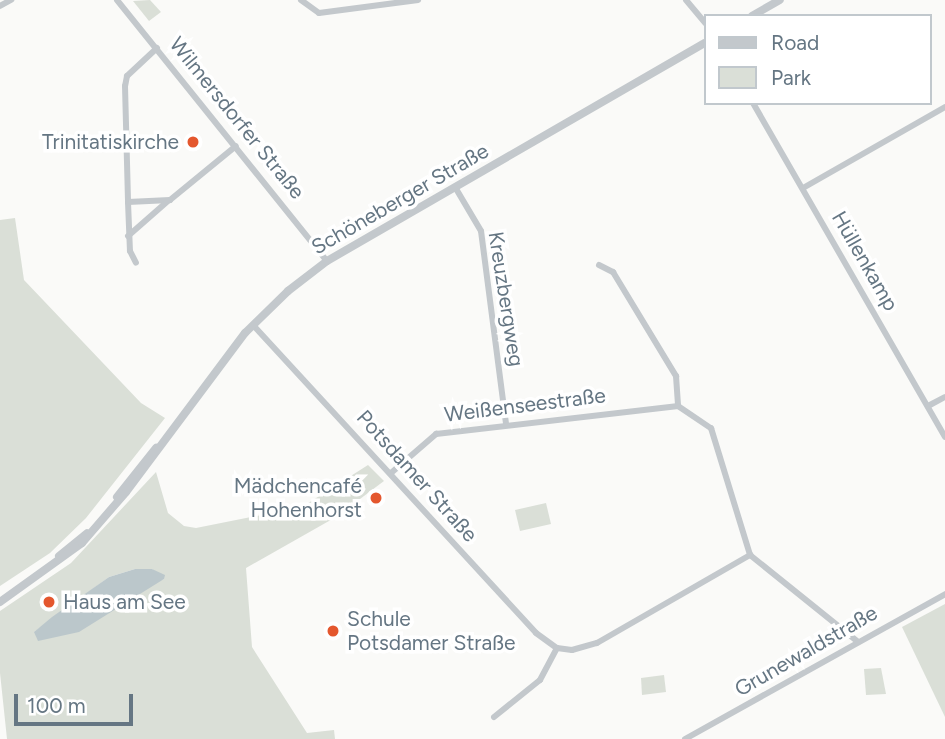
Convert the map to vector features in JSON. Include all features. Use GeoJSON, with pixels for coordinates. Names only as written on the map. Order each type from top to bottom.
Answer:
{"type":"FeatureCollection","features":[{"type":"Feature","properties":{"kind":"street"},"geometry":{"type":"LineString","coordinates":[[0,6],[12,0]]}},
{"type":"Feature","properties":{"kind":"street","name":"Wilmersdorfer Straße"},"geometry":{"type":"LineString","coordinates":[[118,0],[327,261]]}},
{"type":"Feature","properties":{"kind":"street"},"geometry":{"type":"LineString","coordinates":[[301,0],[319,13],[418,0]]}},
{"type":"Feature","properties":{"kind":"street"},"geometry":{"type":"LineString","coordinates":[[686,0],[704,22]]}},
{"type":"Feature","properties":{"kind":"street"},"geometry":{"type":"LineString","coordinates":[[755,14],[779,0]]}},
{"type":"Feature","properties":{"kind":"street","name":"Schöneberger Straße"},"geometry":{"type":"LineString","coordinates":[[0,602],[5,595],[51,566],[90,531],[253,325],[327,261],[704,44]]}},
{"type":"Feature","properties":{"kind":"street"},"geometry":{"type":"LineString","coordinates":[[136,263],[128,236],[124,91],[127,76],[157,48]]}},
{"type":"Feature","properties":{"kind":"street","name":"Hüllenkamp"},"geometry":{"type":"LineString","coordinates":[[753,105],[945,437]]}},
{"type":"Feature","properties":{"kind":"street"},"geometry":{"type":"LineString","coordinates":[[803,188],[945,107]]}},
{"type":"Feature","properties":{"kind":"street"},"geometry":{"type":"LineString","coordinates":[[128,236],[236,146]]}},
{"type":"Feature","properties":{"kind":"street","name":"Kreuzbergweg"},"geometry":{"type":"LineString","coordinates":[[455,187],[481,231],[506,423]]}},
{"type":"Feature","properties":{"kind":"street"},"geometry":{"type":"LineString","coordinates":[[128,202],[170,200]]}},
{"type":"Feature","properties":{"kind":"street"},"geometry":{"type":"LineString","coordinates":[[599,265],[613,272],[676,376],[678,406],[711,428],[750,555],[857,641]]}},
{"type":"Feature","properties":{"kind":"street","name":"Potsdamer Straße"},"geometry":{"type":"LineString","coordinates":[[253,325],[536,633],[557,648]]}},
{"type":"Feature","properties":{"kind":"street"},"geometry":{"type":"LineString","coordinates":[[928,406],[945,397]]}},
{"type":"Feature","properties":{"kind":"street","name":"Weißenseestraße"},"geometry":{"type":"LineString","coordinates":[[391,473],[436,434],[506,423],[678,406]]}},
{"type":"Feature","properties":{"kind":"street"},"geometry":{"type":"LineString","coordinates":[[494,717],[540,680],[557,648],[572,650],[597,643],[750,555]]}},
{"type":"Feature","properties":{"kind":"street","name":"Grunewaldstraße"},"geometry":{"type":"LineString","coordinates":[[685,739],[846,652],[857,641],[945,594]]}},
{"type":"Feature","properties":{"kind":"green space"},"geometry":{"type":"Polygon","coordinates":[[[150,0],[161,12],[149,21],[133,1],[150,0]]]}},
{"type":"Feature","properties":{"kind":"green space"},"geometry":{"type":"Polygon","coordinates":[[[15,218],[24,280],[141,403],[165,418],[86,518],[50,553],[0,586],[0,220],[15,218]]]}},
{"type":"Feature","properties":{"kind":"green space"},"geometry":{"type":"Polygon","coordinates":[[[368,465],[384,481],[336,517],[246,568],[252,647],[307,733],[334,730],[335,739],[7,739],[0,673],[0,611],[71,563],[156,472],[168,513],[184,526],[196,528],[302,507],[368,465]],[[135,569],[109,577],[34,632],[164,579],[152,569],[135,569]]]}},
{"type":"Feature","properties":{"kind":"green space"},"geometry":{"type":"Polygon","coordinates":[[[546,503],[551,524],[520,531],[515,510],[546,503]]]}},
{"type":"Feature","properties":{"kind":"green space"},"geometry":{"type":"Polygon","coordinates":[[[945,604],[945,717],[902,627],[945,604]]]}},
{"type":"Feature","properties":{"kind":"green space"},"geometry":{"type":"Polygon","coordinates":[[[881,668],[886,694],[866,695],[864,669],[881,668]]]}},
{"type":"Feature","properties":{"kind":"green space"},"geometry":{"type":"Polygon","coordinates":[[[664,675],[666,692],[642,695],[641,678],[664,675]]]}},
{"type":"Feature","properties":{"kind":"shaded area"},"geometry":{"type":"Polygon","coordinates":[[[135,569],[152,569],[165,575],[164,579],[79,632],[38,641],[34,632],[52,617],[109,577],[135,569]]]}},
{"type":"Feature","properties":{"kind":"place","name":"Trinitatiskirche"},"geometry":{"type":"Point","coordinates":[193,142]}},
{"type":"Feature","properties":{"kind":"place","name":"Mädchencafé Hohenhorst"},"geometry":{"type":"Point","coordinates":[376,498]}},
{"type":"Feature","properties":{"kind":"place","name":"Haus am See"},"geometry":{"type":"Point","coordinates":[49,602]}},
{"type":"Feature","properties":{"kind":"place","name":"Schule Potsdamer Straße"},"geometry":{"type":"Point","coordinates":[333,631]}}]}
